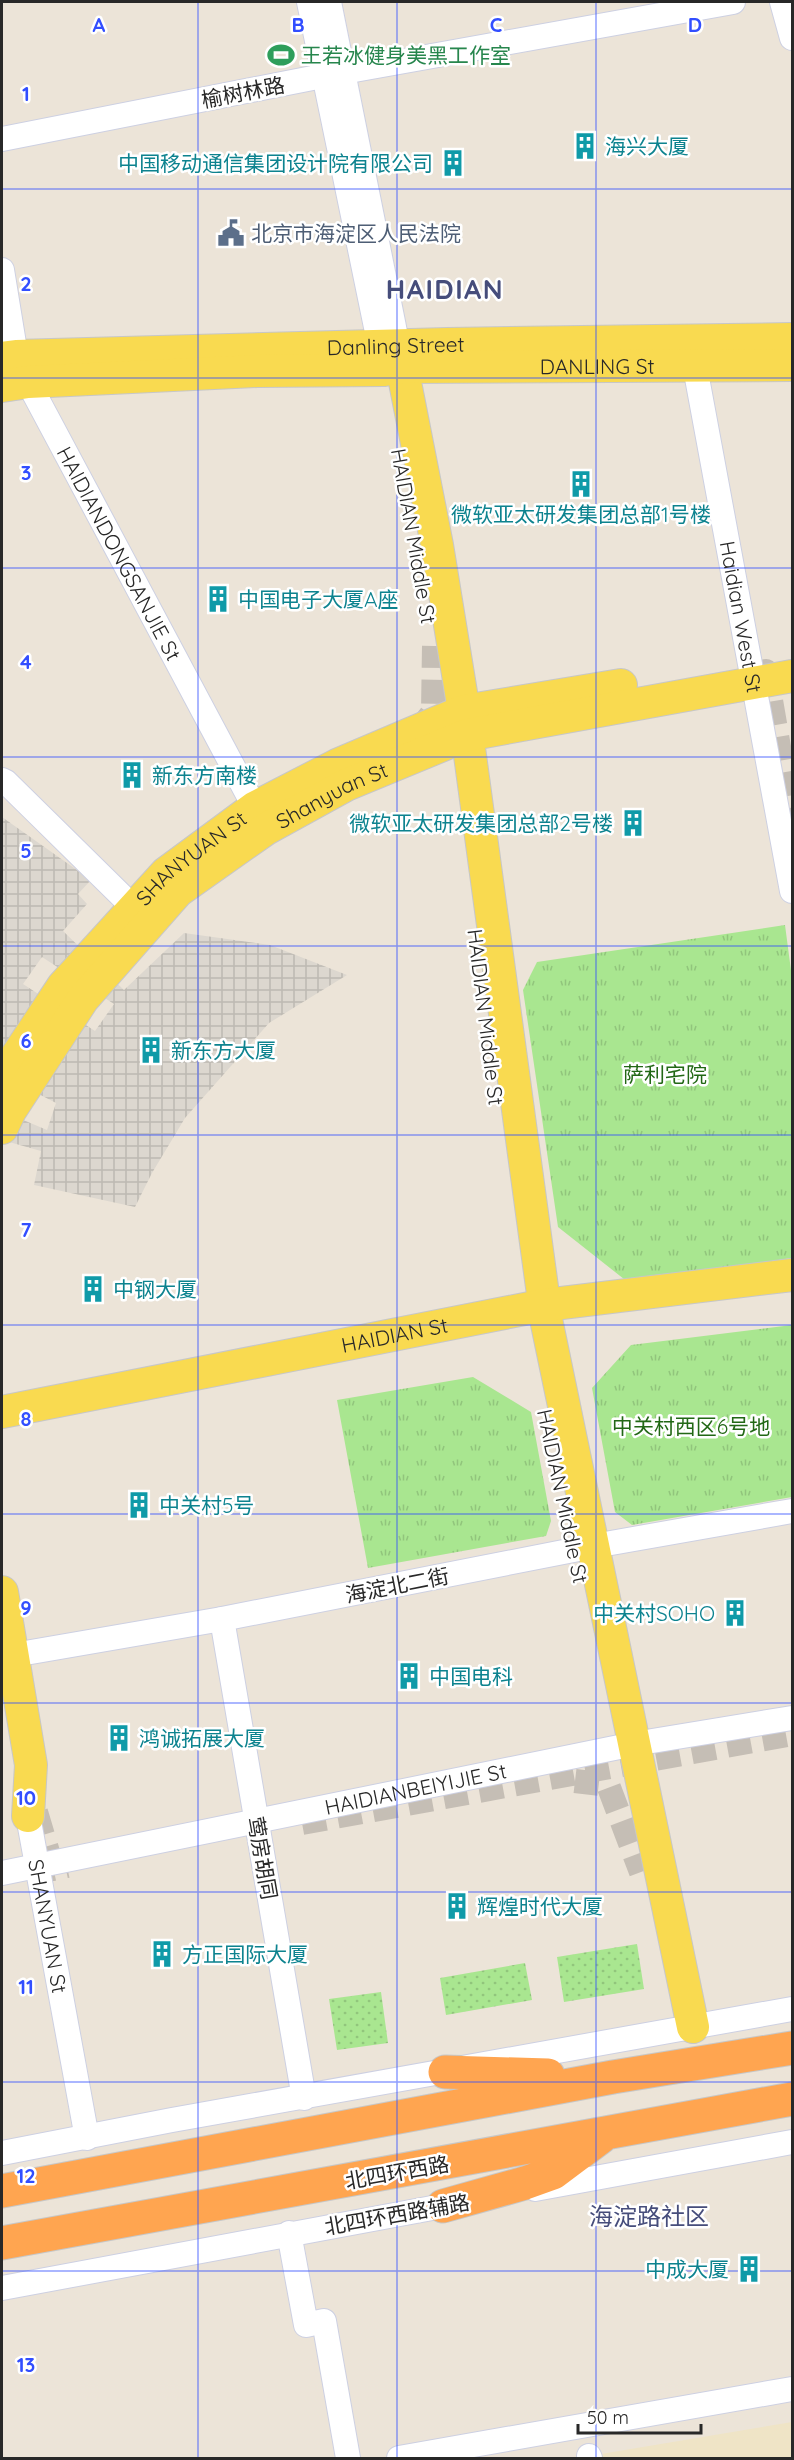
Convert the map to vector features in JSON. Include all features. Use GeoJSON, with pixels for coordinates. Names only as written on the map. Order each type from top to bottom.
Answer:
{"type":"FeatureCollection","features":[{"type":"Feature","properties":{"kind":"highway"},"geometry":{"type":"LineString","coordinates":[[2,2191],[613,2077],[792,2048]]}},
{"type":"Feature","properties":{"kind":"highway"},"geometry":{"type":"LineString","coordinates":[[445,2072],[613,2077]]}},
{"type":"Feature","properties":{"kind":"highway","name":"北四环西路"},"geometry":{"type":"LineString","coordinates":[[2,2243],[792,2099]]}},
{"type":"Feature","properties":{"kind":"highway"},"geometry":{"type":"LineString","coordinates":[[442,2206],[525,2183],[553,2172],[576,2158],[604,2134]]}},
{"type":"Feature","properties":{"kind":"main road","name":"Danling Street"},"geometry":{"type":"LineString","coordinates":[[12,371],[391,357],[694,354],[792,339]]}},
{"type":"Feature","properties":{"kind":"main road"},"geometry":{"type":"LineString","coordinates":[[694,354],[792,365]]}},
{"type":"Feature","properties":{"kind":"main road","name":"HAIDIAN Middle St"},"geometry":{"type":"LineString","coordinates":[[391,357],[457,726],[536,1317],[683,2028]]}},
{"type":"Feature","properties":{"kind":"main road"},"geometry":{"type":"LineString","coordinates":[[457,726],[752,673],[792,656]]}},
{"type":"Feature","properties":{"kind":"main road"},"geometry":{"type":"LineString","coordinates":[[752,673],[792,676]]}},
{"type":"Feature","properties":{"kind":"main road","name":"SHANYUAN St"},"geometry":{"type":"LineString","coordinates":[[2,1078],[63,986],[166,873],[260,818],[337,765],[457,726]]}},
{"type":"Feature","properties":{"kind":"main road","name":"Shanyuan St"},"geometry":{"type":"LineString","coordinates":[[4,1116],[83,999],[178,891],[260,818]]}},
{"type":"Feature","properties":{"kind":"main road","name":"HAIDIAN St"},"geometry":{"type":"LineString","coordinates":[[2,1412],[536,1317],[792,1275]]}},
{"type":"Feature","properties":{"kind":"main road","name":"HAIDIAN St"},"geometry":{"type":"LineString","coordinates":[[2,1431],[536,1317],[792,1295]]}},
{"type":"Feature","properties":{"kind":"main road"},"geometry":{"type":"LineString","coordinates":[[2,1592],[8,1655],[32,1765],[28,1816]]}},
{"type":"Feature","properties":{"kind":"main road","name":"SHANYUAN St"},"geometry":{"type":"LineString","coordinates":[[2,1717],[11,1769],[28,1816]]}},
{"type":"Feature","properties":{"kind":"street","name":"HAIDIAN Middle St"},"geometry":{"type":"LineString","coordinates":[[309,2],[334,74]]}},
{"type":"Feature","properties":{"kind":"street","name":"HAIDIAN Middle St"},"geometry":{"type":"LineString","coordinates":[[329,2],[334,74],[391,357]]}},
{"type":"Feature","properties":{"kind":"street","name":"榆树林路"},"geometry":{"type":"LineString","coordinates":[[2,139],[334,74],[733,2]]}},
{"type":"Feature","properties":{"kind":"street"},"geometry":{"type":"LineString","coordinates":[[782,2],[792,38]]}},
{"type":"Feature","properties":{"kind":"street","name":"HAIDIANDONGSANJIE St"},"geometry":{"type":"LineString","coordinates":[[2,270],[12,371],[260,818]]}},
{"type":"Feature","properties":{"kind":"street","name":"Haidian West St"},"geometry":{"type":"LineString","coordinates":[[694,354],[792,891]]}},
{"type":"Feature","properties":{"kind":"street"},"geometry":{"type":"LineString","coordinates":[[2,780],[134,908]]}},
{"type":"Feature","properties":{"kind":"street","name":"海淀北二街"},"geometry":{"type":"LineString","coordinates":[[8,1655],[222,1619],[584,1548],[792,1511]]}},
{"type":"Feature","properties":{"kind":"street","name":"莺房胡同"},"geometry":{"type":"LineString","coordinates":[[222,1619],[304,2098]]}},
{"type":"Feature","properties":{"kind":"street","name":"HAIDIANBEIYIJIE St"},"geometry":{"type":"LineString","coordinates":[[2,1873],[624,1746],[792,1718]]}},
{"type":"Feature","properties":{"kind":"street","name":"SHANYUAN St"},"geometry":{"type":"LineString","coordinates":[[28,1816],[87,2138]]}},
{"type":"Feature","properties":{"kind":"street"},"geometry":{"type":"LineString","coordinates":[[2,2153],[172,2120],[792,2009]]}},
{"type":"Feature","properties":{"kind":"street","name":"北四环西路辅路"},"geometry":{"type":"LineString","coordinates":[[2,2288],[289,2233],[792,2142]]}},
{"type":"Feature","properties":{"kind":"street"},"geometry":{"type":"LineString","coordinates":[[289,2233],[306,2325],[324,2321],[348,2458]]}},
{"type":"Feature","properties":{"kind":"street"},"geometry":{"type":"LineString","coordinates":[[399,2458],[792,2389]]}},
{"type":"Feature","properties":{"kind":"shaded area"},"geometry":{"type":"Polygon","coordinates":[[[2,817],[91,880],[78,894],[87,904],[63,931],[124,990],[184,933],[270,945],[347,975],[269,1023],[185,1118],[152,1173],[135,1207],[34,1185],[41,1151],[2,1140],[2,1111],[47,1130],[56,1103],[2,1075],[2,817]],[[42,957],[23,984],[95,1031],[114,1004],[42,957]]]}},
{"type":"Feature","properties":{"kind":"shaded area"},"geometry":{"type":"Polygon","coordinates":[[[792,2422],[792,2458],[572,2458],[589,2456],[792,2422]]]}},
{"type":"Feature","properties":{"kind":"green space","name":"萨利宅院"},"geometry":{"type":"Polygon","coordinates":[[[785,925],[792,978],[792,1258],[629,1283],[558,1227],[523,990],[537,962],[785,925]]]}},
{"type":"Feature","properties":{"kind":"green space","name":"中关村西区6号地"},"geometry":{"type":"Polygon","coordinates":[[[792,1325],[792,1497],[632,1525],[615,1512],[592,1388],[631,1345],[792,1325]]]}},
{"type":"Feature","properties":{"kind":"green space"},"geometry":{"type":"Polygon","coordinates":[[[473,1377],[531,1412],[551,1521],[546,1536],[368,1568],[337,1400],[473,1377]]]}},
{"type":"Feature","properties":{"kind":"green space"},"geometry":{"type":"Polygon","coordinates":[[[637,1944],[644,1989],[564,2002],[557,1957],[637,1944]]]}},
{"type":"Feature","properties":{"kind":"green space"},"geometry":{"type":"Polygon","coordinates":[[[525,1963],[532,2000],[446,2015],[440,1978],[525,1963]]]}},
{"type":"Feature","properties":{"kind":"green space"},"geometry":{"type":"Polygon","coordinates":[[[381,1992],[388,2043],[337,2050],[329,1999],[381,1992]]]}},
{"type":"Feature","properties":{"kind":"tunnel"},"geometry":{"type":"LineString","coordinates":[[416,734],[433,712],[434,646]]}},
{"type":"Feature","properties":{"kind":"tunnel"},"geometry":{"type":"LineString","coordinates":[[761,672],[766,671],[792,823]]}},
{"type":"Feature","properties":{"kind":"tunnel"},"geometry":{"type":"LineString","coordinates":[[302,1823],[792,1734]]}},
{"type":"Feature","properties":{"kind":"tunnel"},"geometry":{"type":"LineString","coordinates":[[575,1781],[608,1785],[641,1872]]}},
{"type":"Feature","properties":{"kind":"tunnel"},"geometry":{"type":"LineString","coordinates":[[36,1812],[53,1869],[67,1866]]}},
{"type":"Feature","properties":{"kind":"place","name":"王若冰健身美黑工作室"},"geometry":{"type":"Point","coordinates":[281,55]}},
{"type":"Feature","properties":{"kind":"place","name":"海兴大厦"},"geometry":{"type":"Point","coordinates":[585,146]}},
{"type":"Feature","properties":{"kind":"place","name":"中国移动通信集团设计院有限公司"},"geometry":{"type":"Point","coordinates":[453,163]}},
{"type":"Feature","properties":{"kind":"place","name":"北京市海淀区人民法院"},"geometry":{"type":"Point","coordinates":[231,233]}},
{"type":"Feature","properties":{"kind":"place","name":"微软亚太研发集团总部1号楼"},"geometry":{"type":"Point","coordinates":[581,484]}},
{"type":"Feature","properties":{"kind":"place","name":"中国电子大厦A座"},"geometry":{"type":"Point","coordinates":[218,599]}},
{"type":"Feature","properties":{"kind":"place","name":"新东方南楼"},"geometry":{"type":"Point","coordinates":[132,775]}},
{"type":"Feature","properties":{"kind":"place","name":"微软亚太研发集团总部2号楼"},"geometry":{"type":"Point","coordinates":[633,823]}},
{"type":"Feature","properties":{"kind":"place","name":"新东方大厦"},"geometry":{"type":"Point","coordinates":[151,1050]}},
{"type":"Feature","properties":{"kind":"place","name":"中钢大厦"},"geometry":{"type":"Point","coordinates":[93,1289]}},
{"type":"Feature","properties":{"kind":"place","name":"中关村5号"},"geometry":{"type":"Point","coordinates":[139,1505]}},
{"type":"Feature","properties":{"kind":"place","name":"中关村SOHO"},"geometry":{"type":"Point","coordinates":[735,1613]}},
{"type":"Feature","properties":{"kind":"place","name":"中国电科"},"geometry":{"type":"Point","coordinates":[409,1676]}},
{"type":"Feature","properties":{"kind":"place","name":"鸿诚拓展大厦"},"geometry":{"type":"Point","coordinates":[119,1738]}},
{"type":"Feature","properties":{"kind":"place","name":"辉煌时代大厦"},"geometry":{"type":"Point","coordinates":[457,1906]}},
{"type":"Feature","properties":{"kind":"place","name":"方正国际大厦"},"geometry":{"type":"Point","coordinates":[162,1954]}},
{"type":"Feature","properties":{"kind":"place","name":"中成大厦"},"geometry":{"type":"Point","coordinates":[749,2269]}},
{"type":"Feature","properties":{"kind":"district","name":"HAIDIAN"},"geometry":{"type":"Point","coordinates":[445,289]}},
{"type":"Feature","properties":{"kind":"district","name":"海淀路社区"},"geometry":{"type":"Point","coordinates":[649,2216]}}]}
